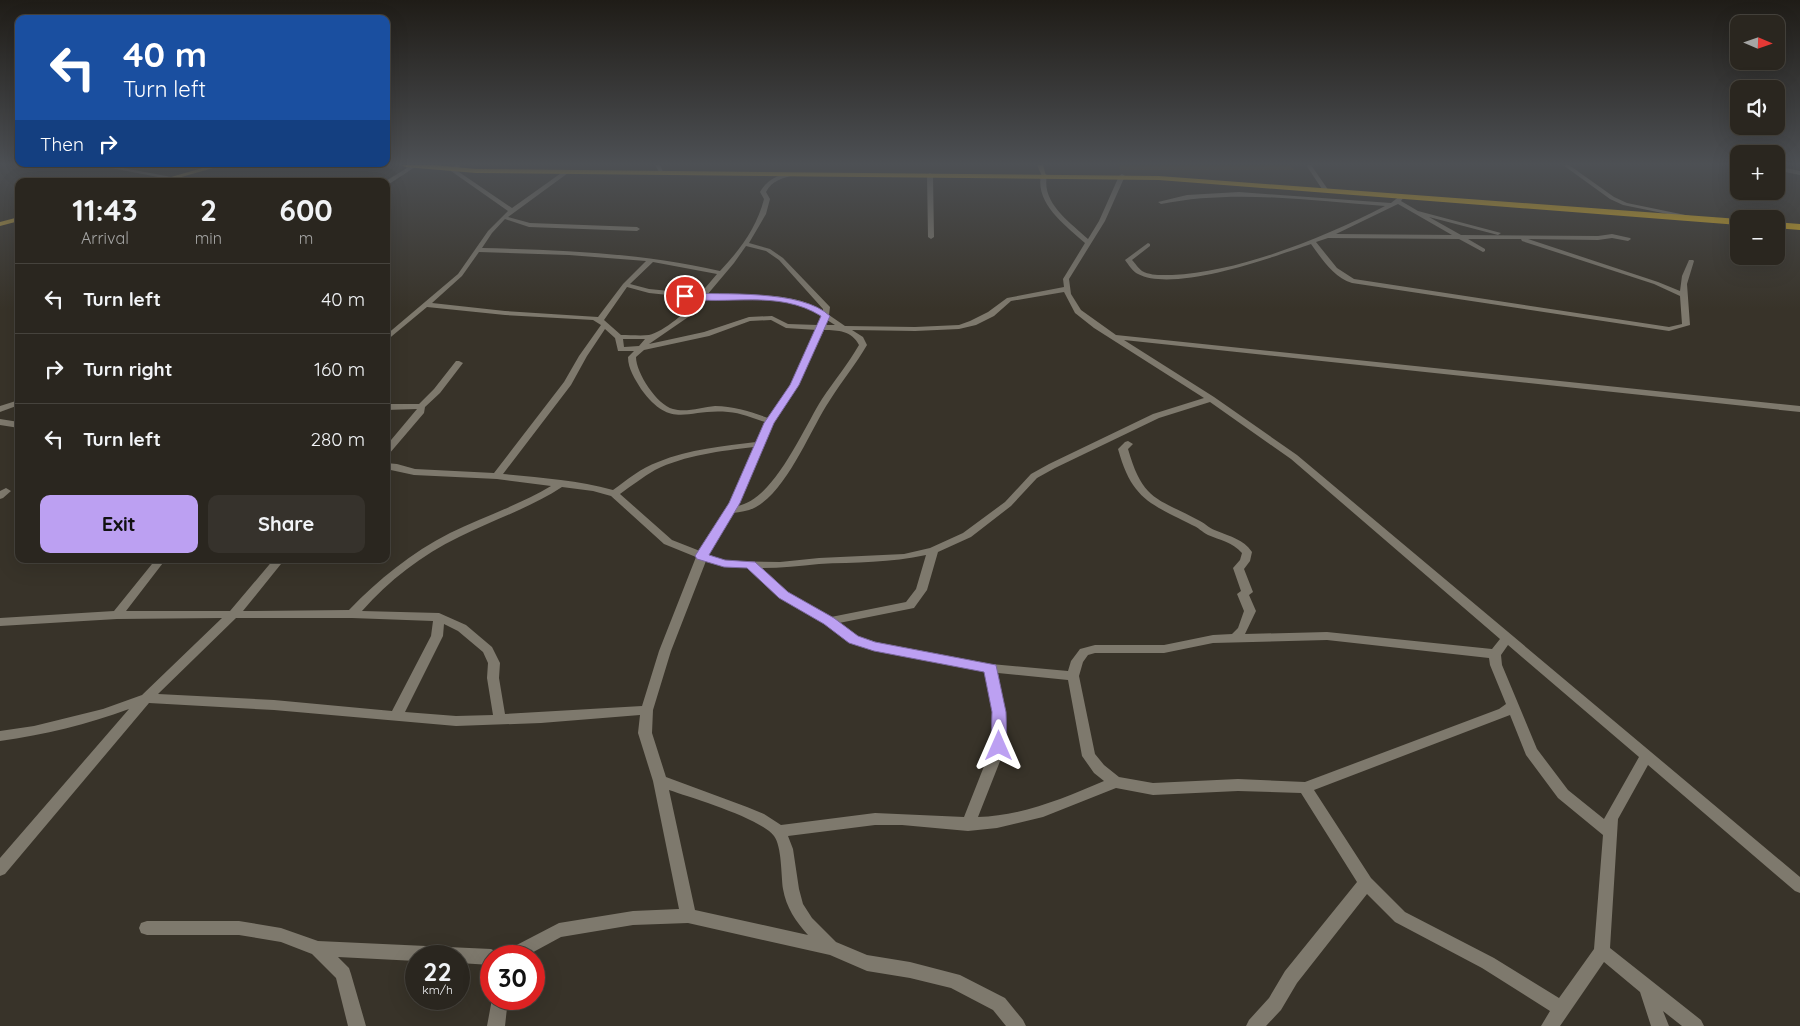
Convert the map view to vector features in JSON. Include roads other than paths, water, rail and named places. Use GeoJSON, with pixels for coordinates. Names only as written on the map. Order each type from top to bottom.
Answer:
{"type":"FeatureCollection","features":[{"type":"Feature","properties":{"kind":"highway"},"geometry":{"type":"LineString","coordinates":[[1597,213],[1730,221]]}},
{"type":"Feature","properties":{"kind":"highway"},"geometry":{"type":"LineString","coordinates":[[1785,226],[1800,227]]}},
{"type":"Feature","properties":{"kind":"main road"},"geometry":{"type":"LineString","coordinates":[[0,224],[15,220]]}},
{"type":"Feature","properties":{"kind":"street"},"geometry":{"type":"LineString","coordinates":[[390,336],[460,275],[490,232],[510,213]]}},
{"type":"Feature","properties":{"kind":"street"},"geometry":{"type":"LineString","coordinates":[[763,213],[732,262],[701,297],[694,309],[672,326],[652,337],[632,357],[631,365],[636,375],[657,402],[667,410],[691,412],[723,409],[770,421]]}},
{"type":"Feature","properties":{"kind":"street"},"geometry":{"type":"LineString","coordinates":[[931,213],[932,237]]}},
{"type":"Feature","properties":{"kind":"street"},"geometry":{"type":"LineString","coordinates":[[1059,213],[1089,243]]}},
{"type":"Feature","properties":{"kind":"street"},"geometry":{"type":"LineString","coordinates":[[1106,213],[1066,279],[1068,294],[1078,311],[1113,337],[1211,400],[1294,457],[1800,886]]}},
{"type":"Feature","properties":{"kind":"street"},"geometry":{"type":"LineString","coordinates":[[1148,246],[1128,260],[1131,268],[1147,275],[1184,278],[1221,270],[1325,236],[1373,213]]}},
{"type":"Feature","properties":{"kind":"street"},"geometry":{"type":"LineString","coordinates":[[1415,213],[1483,250]]}},
{"type":"Feature","properties":{"kind":"street"},"geometry":{"type":"LineString","coordinates":[[1419,213],[1562,251],[1605,268],[1656,283],[1684,295]]}},
{"type":"Feature","properties":{"kind":"street"},"geometry":{"type":"LineString","coordinates":[[1669,213],[1700,219]]}},
{"type":"Feature","properties":{"kind":"street"},"geometry":{"type":"LineString","coordinates":[[504,218],[529,225],[637,229]]}},
{"type":"Feature","properties":{"kind":"street"},"geometry":{"type":"LineString","coordinates":[[1325,236],[1598,238],[1612,236],[1628,239]]}},
{"type":"Feature","properties":{"kind":"street"},"geometry":{"type":"LineString","coordinates":[[1312,240],[1320,252],[1344,278],[1352,281],[1669,329],[1686,325],[1684,295],[1686,269],[1691,261]]}},
{"type":"Feature","properties":{"kind":"street"},"geometry":{"type":"LineString","coordinates":[[688,916],[660,782],[645,733],[647,710],[665,651],[702,556],[730,510],[770,421],[794,385],[821,328],[827,308],[781,259],[768,250],[744,244]]}},
{"type":"Feature","properties":{"kind":"street"},"geometry":{"type":"LineString","coordinates":[[477,250],[620,256],[698,267],[721,273]]}},
{"type":"Feature","properties":{"kind":"street"},"geometry":{"type":"LineString","coordinates":[[497,476],[568,383],[626,285],[651,260]]}},
{"type":"Feature","properties":{"kind":"street"},"geometry":{"type":"LineString","coordinates":[[626,285],[649,291],[701,297],[785,299],[812,307],[860,339],[862,345],[851,367],[826,399],[783,472],[765,495],[755,503],[746,508],[730,510]]}},
{"type":"Feature","properties":{"kind":"street"},"geometry":{"type":"LineString","coordinates":[[427,304],[506,313],[569,316],[603,322],[619,337],[621,349],[641,348],[680,338],[706,334],[750,319],[772,318],[790,327],[959,327],[973,323],[991,314],[1009,299],[1068,289]]}},
{"type":"Feature","properties":{"kind":"street"},"geometry":{"type":"LineString","coordinates":[[619,337],[680,338]]}},
{"type":"Feature","properties":{"kind":"street"},"geometry":{"type":"LineString","coordinates":[[1113,337],[1800,409]]}},
{"type":"Feature","properties":{"kind":"street"},"geometry":{"type":"LineString","coordinates":[[390,407],[420,406],[437,391],[458,363]]}},
{"type":"Feature","properties":{"kind":"street"},"geometry":{"type":"LineString","coordinates":[[390,466],[414,472],[497,476],[594,488],[614,494],[668,542],[724,564],[780,565],[904,557],[933,550],[967,535],[1008,504],[1034,476],[1052,466],[1156,416],[1211,400]]}},
{"type":"Feature","properties":{"kind":"street"},"geometry":{"type":"LineString","coordinates":[[0,409],[15,403]]}},
{"type":"Feature","properties":{"kind":"street"},"geometry":{"type":"LineString","coordinates":[[390,447],[420,411],[420,406]]}},
{"type":"Feature","properties":{"kind":"street"},"geometry":{"type":"LineString","coordinates":[[0,422],[15,425]]}},
{"type":"Feature","properties":{"kind":"street"},"geometry":{"type":"LineString","coordinates":[[614,494],[653,467],[669,461],[741,446],[760,444]]}},
{"type":"Feature","properties":{"kind":"street"},"geometry":{"type":"LineString","coordinates":[[1128,444],[1123,449],[1129,474],[1137,482],[1146,497],[1178,516],[1200,524],[1208,531],[1231,538],[1240,544],[1246,552],[1245,561],[1238,568],[1247,592],[1243,594],[1250,611],[1243,629],[1236,638]]}},
{"type":"Feature","properties":{"kind":"street"},"geometry":{"type":"LineString","coordinates":[[352,614],[377,586],[395,570],[431,548],[544,495],[562,483]]}},
{"type":"Feature","properties":{"kind":"street"},"geometry":{"type":"LineString","coordinates":[[829,621],[910,605],[921,590],[933,550]]}},
{"type":"Feature","properties":{"kind":"street"},"geometry":{"type":"LineString","coordinates":[[117,615],[158,563]]}},
{"type":"Feature","properties":{"kind":"street"},"geometry":{"type":"LineString","coordinates":[[0,869],[146,698],[234,614],[277,563]]}},
{"type":"Feature","properties":{"kind":"street"},"geometry":{"type":"LineString","coordinates":[[750,564],[784,595],[829,621],[854,639],[874,646],[991,668],[1073,676]]}},
{"type":"Feature","properties":{"kind":"street"},"geometry":{"type":"LineString","coordinates":[[0,622],[117,615],[352,614],[440,617],[462,628],[488,650],[494,663],[493,678],[500,720]]}},
{"type":"Feature","properties":{"kind":"street"},"geometry":{"type":"LineString","coordinates":[[396,716],[437,636],[440,617]]}},
{"type":"Feature","properties":{"kind":"street"},"geometry":{"type":"LineString","coordinates":[[1495,654],[1327,636],[1213,638],[1164,649],[1095,648],[1084,652],[1077,661],[1073,676],[1089,756],[1099,769],[1115,782],[1153,789],[1238,784],[1305,788],[1496,715],[1513,706]]}},
{"type":"Feature","properties":{"kind":"street"},"geometry":{"type":"LineString","coordinates":[[1508,637],[1495,654],[1496,665],[1531,750],[1563,794],[1610,833]]}},
{"type":"Feature","properties":{"kind":"street"},"geometry":{"type":"LineString","coordinates":[[968,824],[999,746],[999,712],[991,668]]}},
{"type":"Feature","properties":{"kind":"street"},"geometry":{"type":"LineString","coordinates":[[0,736],[34,731],[105,713],[146,698],[274,705],[456,721],[500,720],[647,710]]}},
{"type":"Feature","properties":{"kind":"street"},"geometry":{"type":"LineString","coordinates":[[1550,1026],[1602,951],[1611,818],[1647,755]]}},
{"type":"Feature","properties":{"kind":"street"},"geometry":{"type":"LineString","coordinates":[[660,782],[746,812],[778,831],[784,845],[795,906],[814,931],[831,948]]}},
{"type":"Feature","properties":{"kind":"street"},"geometry":{"type":"LineString","coordinates":[[778,831],[885,819],[944,821],[968,824],[999,821],[1060,807],[1115,782]]}},
{"type":"Feature","properties":{"kind":"street"},"geometry":{"type":"LineString","coordinates":[[1305,788],[1366,883],[1400,917],[1488,963],[1562,1009]]}},
{"type":"Feature","properties":{"kind":"street"},"geometry":{"type":"LineString","coordinates":[[1255,1026],[1275,1004],[1291,977],[1366,883]]}},
{"type":"Feature","properties":{"kind":"street"},"geometry":{"type":"LineString","coordinates":[[531,945],[559,930],[633,918],[688,916],[831,948],[867,963],[910,970],[954,981],[999,1004],[1017,1026]]}},
{"type":"Feature","properties":{"kind":"street"},"geometry":{"type":"LineString","coordinates":[[147,928],[239,928],[281,935],[318,949],[480,956]]}},
{"type":"Feature","properties":{"kind":"street"},"geometry":{"type":"LineString","coordinates":[[318,949],[342,974],[357,1026]]}},
{"type":"Feature","properties":{"kind":"street"},"geometry":{"type":"LineString","coordinates":[[1602,951],[1646,984],[1695,1026]]}},
{"type":"Feature","properties":{"kind":"street"},"geometry":{"type":"LineString","coordinates":[[1646,984],[1660,1026]]}},
{"type":"Feature","properties":{"kind":"street"},"geometry":{"type":"LineString","coordinates":[[496,1026],[498,1010]]}}]}
